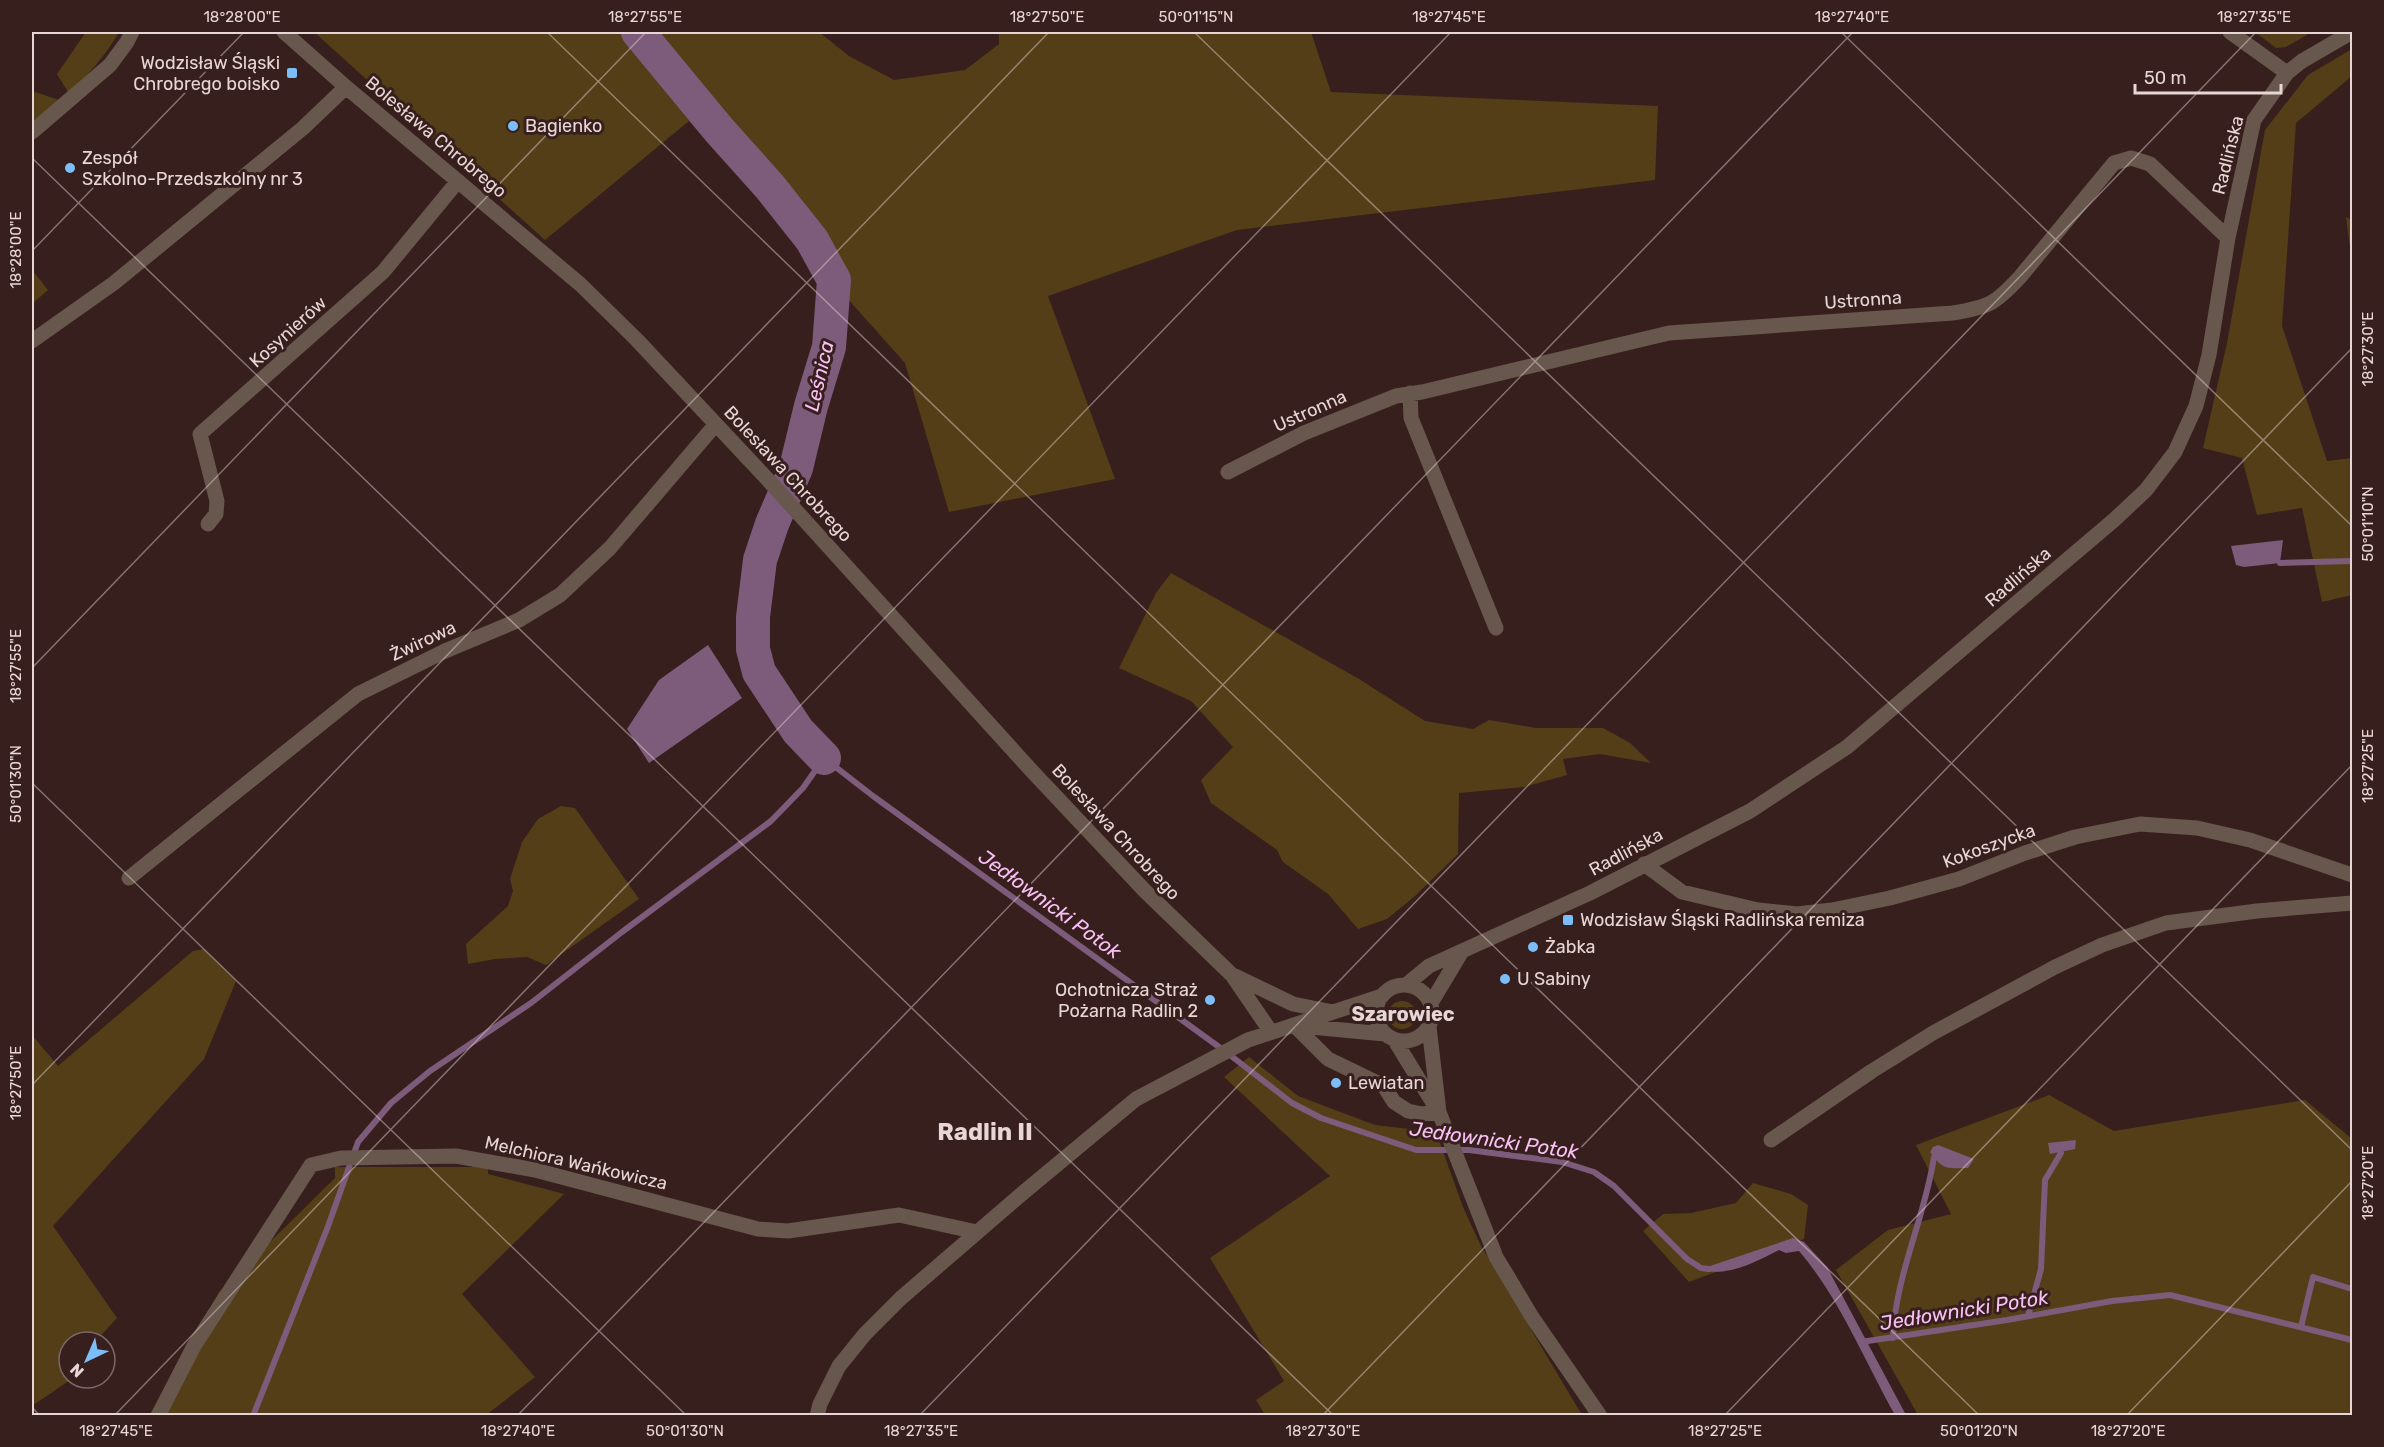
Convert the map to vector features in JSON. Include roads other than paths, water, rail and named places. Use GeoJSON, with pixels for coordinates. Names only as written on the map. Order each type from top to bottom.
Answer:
{"type":"FeatureCollection","features":[{"type":"Feature","properties":{"kind":"street"},"geometry":{"type":"LineString","coordinates":[[32,132],[110,65],[132,32]]}},
{"type":"Feature","properties":{"kind":"street","name":"Bolesława Chrobrego"},"geometry":{"type":"LineString","coordinates":[[284,32],[580,285],[637,340],[1144,891],[1233,975],[1271,1032]]}},
{"type":"Feature","properties":{"kind":"street"},"geometry":{"type":"LineString","coordinates":[[2230,32],[2287,73]]}},
{"type":"Feature","properties":{"kind":"street","name":"Radlińska"},"geometry":{"type":"LineString","coordinates":[[1406,985],[1429,966],[1590,893],[1749,811],[1847,747],[2088,543],[2146,490],[2175,452],[2196,406],[2209,355],[2228,238],[2254,120],[2287,73],[2302,61],[2352,32]]}},
{"type":"Feature","properties":{"kind":"street"},"geometry":{"type":"LineString","coordinates":[[32,341],[114,283],[285,143],[346,87]]}},
{"type":"Feature","properties":{"kind":"street","name":"Ustronna"},"geometry":{"type":"LineString","coordinates":[[1228,472],[1304,433],[1396,396],[1669,333],[1953,313],[1983,308],[2004,295],[2114,163],[2131,158],[2150,164],[2228,238]]}},
{"type":"Feature","properties":{"kind":"street","name":"Kosynierów"},"geometry":{"type":"LineString","coordinates":[[208,524],[216,514],[217,501],[200,434],[383,272],[458,181]]}},
{"type":"Feature","properties":{"kind":"street"},"geometry":{"type":"LineString","coordinates":[[1410,393],[1411,418],[1496,628]]}},
{"type":"Feature","properties":{"kind":"street","name":"Żwirowa"},"geometry":{"type":"LineString","coordinates":[[129,878],[358,694],[445,651],[519,620],[560,595],[610,548],[716,424]]}},
{"type":"Feature","properties":{"kind":"street","name":"Kokoszycka"},"geometry":{"type":"LineString","coordinates":[[1644,864],[1682,892],[1758,910],[1797,914],[1832,910],[1890,898],[1959,879],[2025,853],[2075,837],[2140,824],[2197,828],[2250,840],[2352,875]]}},
{"type":"Feature","properties":{"kind":"street"},"geometry":{"type":"LineString","coordinates":[[1771,1140],[1872,1071],[1933,1033],[2055,967],[2102,945],[2166,923],[2257,911],[2352,903]]}},
{"type":"Feature","properties":{"kind":"street"},"geometry":{"type":"LineString","coordinates":[[1431,1003],[1461,953]]}},
{"type":"Feature","properties":{"kind":"street","name":"Bolesława Chrobrego"},"geometry":{"type":"LineString","coordinates":[[1233,975],[1293,1004],[1333,1012]]}},
{"type":"Feature","properties":{"kind":"street"},"geometry":{"type":"LineString","coordinates":[[817,1416],[820,1404],[839,1366],[865,1334],[901,1298],[1136,1099],[1248,1040],[1382,996],[1397,986],[1406,985],[1421,990],[1431,1003],[1432,1020],[1429,1027],[1410,1041],[1294,1025]]}},
{"type":"Feature","properties":{"kind":"street"},"geometry":{"type":"LineString","coordinates":[[1382,996],[1376,1012],[1377,1020],[1439,1112]]}},
{"type":"Feature","properties":{"kind":"street"},"geometry":{"type":"LineString","coordinates":[[1294,1025],[1328,1059],[1384,1086],[1394,1102],[1408,1111],[1422,1114],[1439,1112]]}},
{"type":"Feature","properties":{"kind":"street"},"geometry":{"type":"LineString","coordinates":[[1429,1027],[1439,1112],[1497,1257],[1532,1317],[1600,1416]]}},
{"type":"Feature","properties":{"kind":"street","name":"Melchiora Wańkowicza"},"geometry":{"type":"LineString","coordinates":[[158,1416],[194,1346],[310,1165],[341,1158],[456,1156],[535,1170],[758,1228],[788,1231],[899,1215],[977,1232]]}},
{"type":"Feature","properties":{"kind":"waterway","name":"Leśnica"},"geometry":{"type":"LineString","coordinates":[[638,32],[812,240],[834,280],[829,347],[811,406],[796,468],[772,524],[760,560],[753,617],[753,649],[759,672],[798,731],[824,758]]}},
{"type":"Feature","properties":{"kind":"waterway"},"geometry":{"type":"LineString","coordinates":[[2280,563],[2352,561]]}},
{"type":"Feature","properties":{"kind":"waterway","name":"Jedłownicki Potok"},"geometry":{"type":"LineString","coordinates":[[253,1416],[327,1229],[358,1142],[391,1103],[430,1071],[531,1003],[771,821],[803,788],[824,758],[1226,1052],[1292,1103],[1321,1118],[1416,1150],[1469,1150],[1562,1162],[1594,1172],[1614,1186],[1687,1259],[1701,1268],[1709,1269]]}},
{"type":"Feature","properties":{"kind":"waterway"},"geometry":{"type":"LineString","coordinates":[[2028,1316],[2041,1269],[2045,1180],[2061,1153]]}},
{"type":"Feature","properties":{"kind":"waterway"},"geometry":{"type":"LineString","coordinates":[[1893,1338],[1899,1292],[1930,1180],[1934,1157]]}},
{"type":"Feature","properties":{"kind":"waterway"},"geometry":{"type":"LineString","coordinates":[[2301,1327],[2313,1277],[2352,1289]]}},
{"type":"Feature","properties":{"kind":"waterway","name":"Jedłownicki Potok"},"geometry":{"type":"LineString","coordinates":[[1861,1342],[2007,1320],[2112,1301],[2170,1295],[2352,1340]]}},
{"type":"Feature","properties":{"kind":"place","name":"Wodzisław Śląski Chrobrego boisko"},"geometry":{"type":"Point","coordinates":[292,73]}},
{"type":"Feature","properties":{"kind":"place","name":"Bagienko"},"geometry":{"type":"Point","coordinates":[513,126]}},
{"type":"Feature","properties":{"kind":"place","name":"Zespół Szkolno-Przedszkolny nr 3"},"geometry":{"type":"Point","coordinates":[70,168]}},
{"type":"Feature","properties":{"kind":"place","name":"Wodzisław Śląski Radlińska remiza"},"geometry":{"type":"Point","coordinates":[1568,920]}},
{"type":"Feature","properties":{"kind":"place","name":"Żabka"},"geometry":{"type":"Point","coordinates":[1533,947]}},
{"type":"Feature","properties":{"kind":"place","name":"U Sabiny"},"geometry":{"type":"Point","coordinates":[1505,979]}},
{"type":"Feature","properties":{"kind":"place","name":"Ochotnicza Straż Pożarna Radlin 2"},"geometry":{"type":"Point","coordinates":[1210,1000]}},
{"type":"Feature","properties":{"kind":"place","name":"Lewiatan"},"geometry":{"type":"Point","coordinates":[1336,1083]}},
{"type":"Feature","properties":{"kind":"district","name":"Szarowiec"},"geometry":{"type":"Point","coordinates":[1403,1014]}},
{"type":"Feature","properties":{"kind":"district","name":"Radlin II"},"geometry":{"type":"Point","coordinates":[985,1132]}}]}
